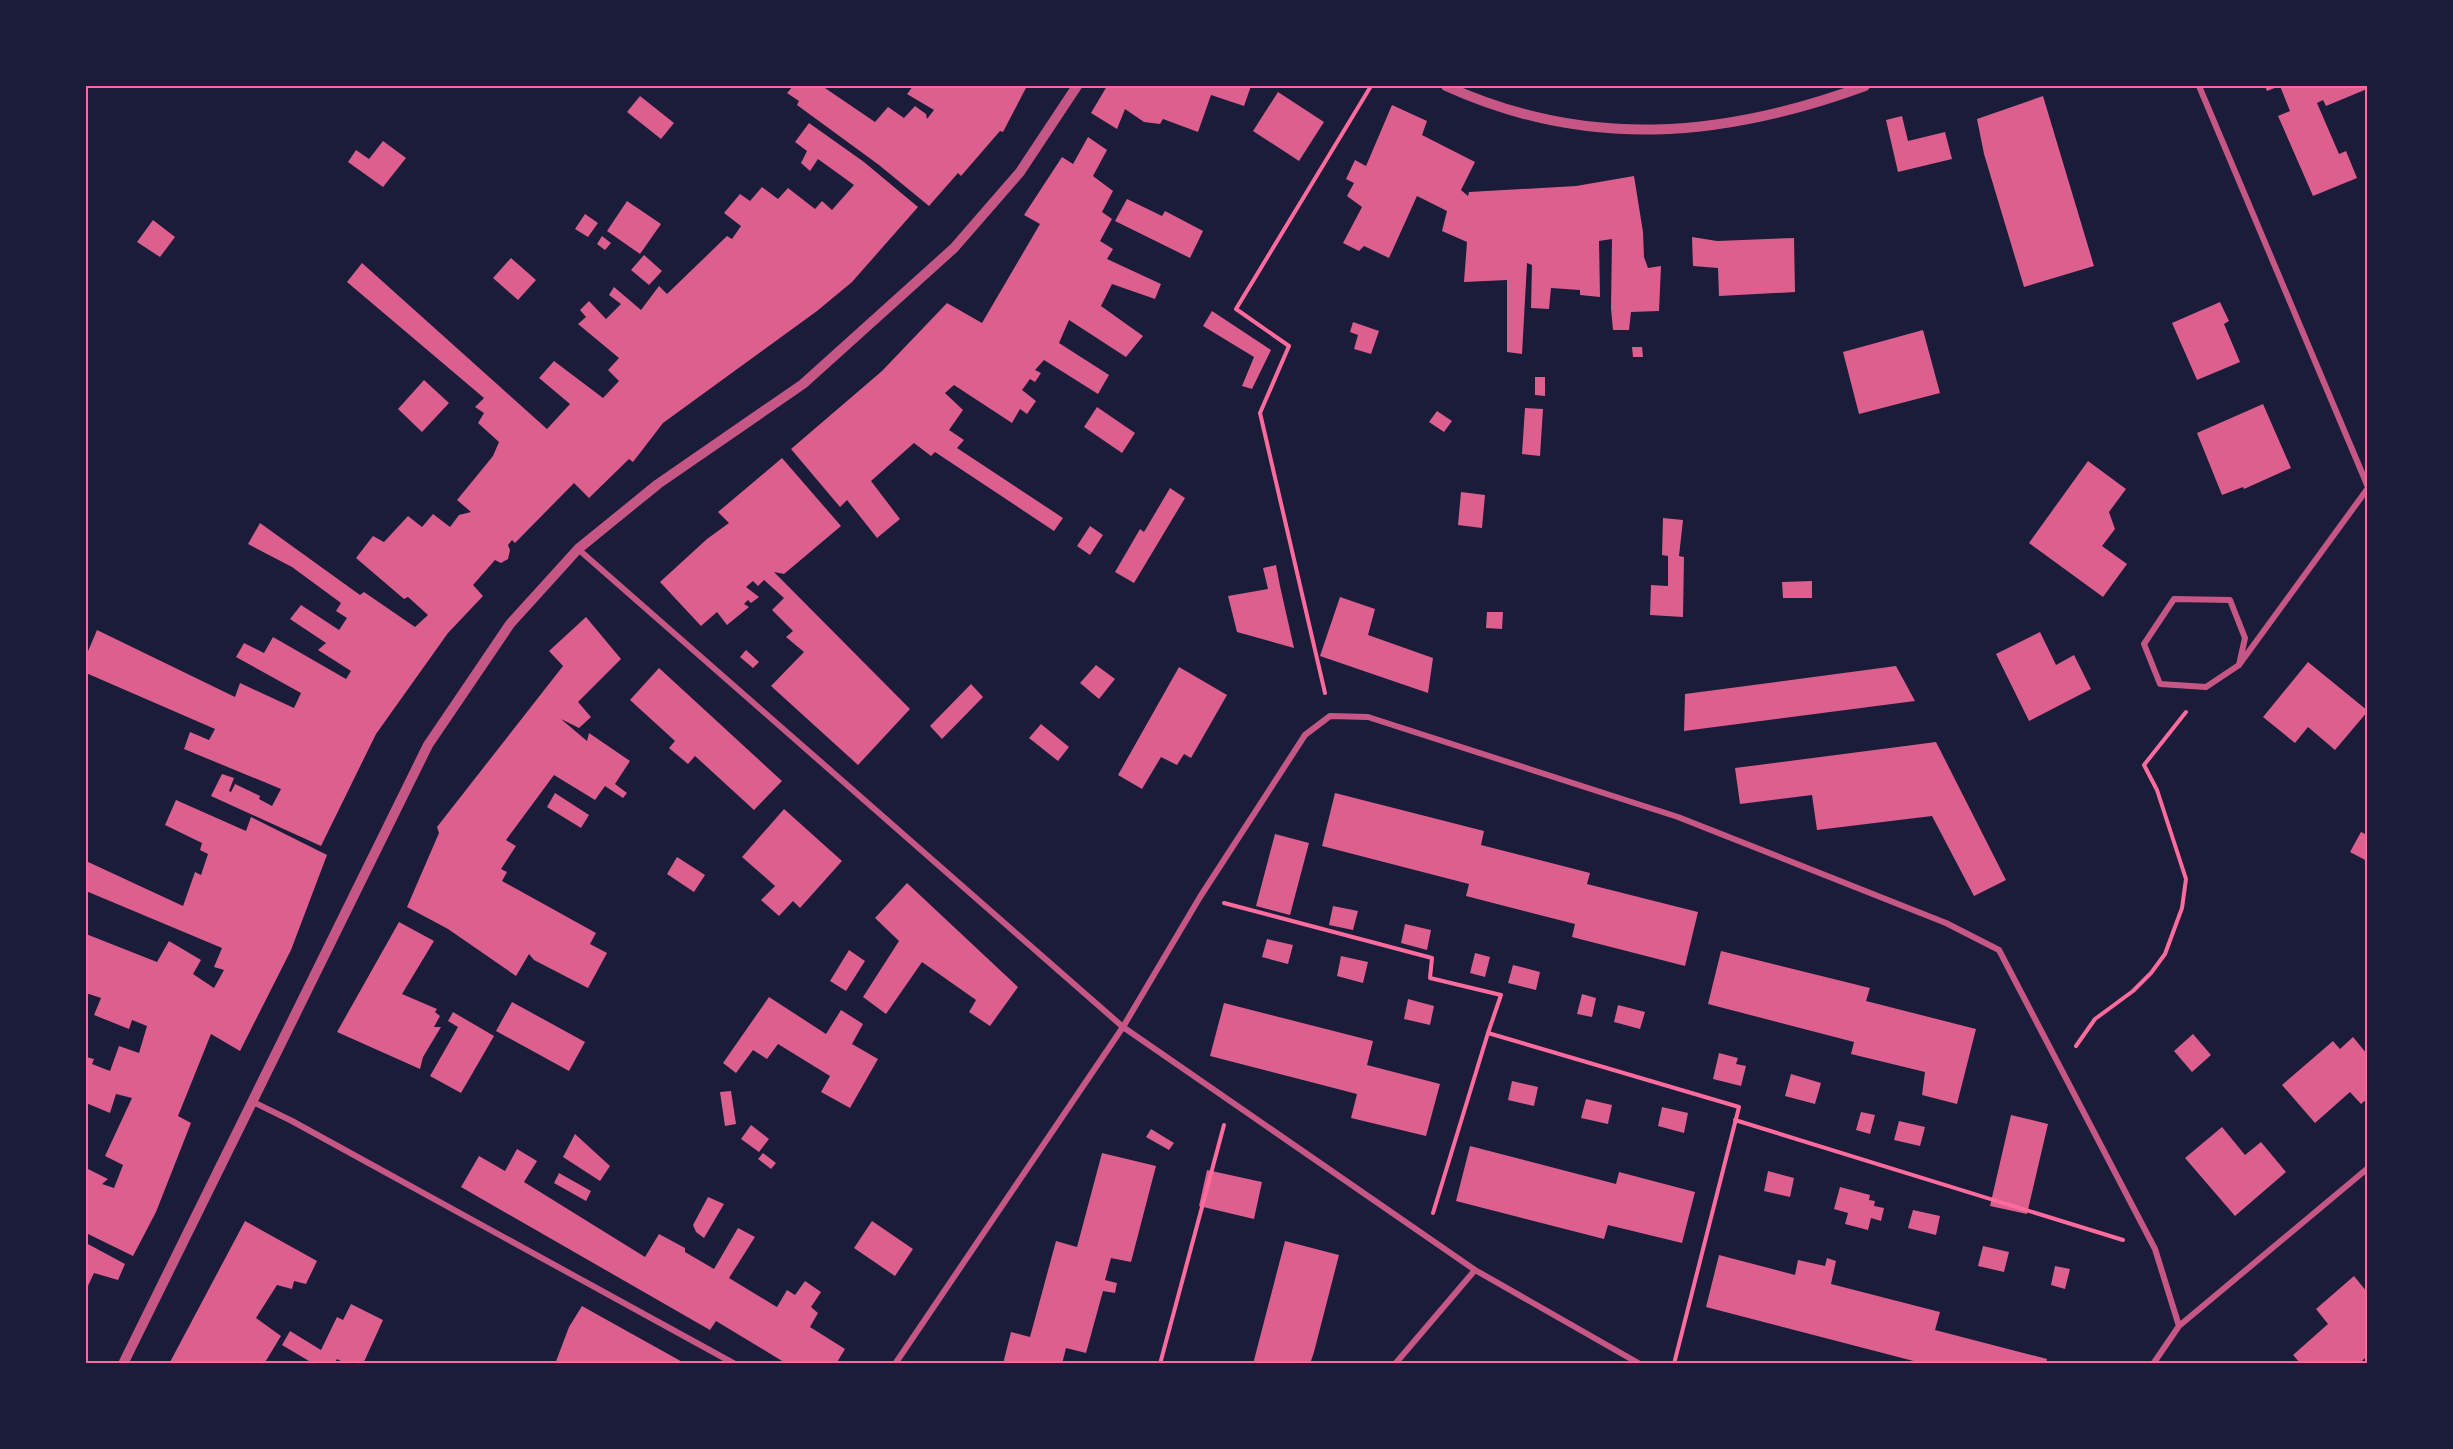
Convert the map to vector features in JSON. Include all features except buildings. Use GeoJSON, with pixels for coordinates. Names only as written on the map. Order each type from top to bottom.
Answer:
{"type":"FeatureCollection","features":[{"type":"Feature","properties":{"kind":"street"},"geometry":{"type":"LineString","coordinates":[[123,1364],[428,745],[510,624],[578,549],[658,484],[803,384],[954,248],[1020,172],[1077,86]]}},
{"type":"Feature","properties":{"kind":"street"},"geometry":{"type":"LineString","coordinates":[[1446,86],[1502,108],[1560,123],[1647,130],[1707,127],[1750,120],[1801,108],[1865,86]]}},
{"type":"Feature","properties":{"kind":"street"},"geometry":{"type":"LineString","coordinates":[[2199,86],[2367,487],[2239,665],[2206,687],[2160,684],[2144,644],[2174,599],[2230,600],[2245,638],[2239,665]]}},
{"type":"Feature","properties":{"kind":"street"},"geometry":{"type":"LineString","coordinates":[[578,549],[1123,1027],[1475,1270],[1640,1364]]}},
{"type":"Feature","properties":{"kind":"street"},"geometry":{"type":"LineString","coordinates":[[895,1364],[1123,1027],[1200,897],[1305,735],[1330,716],[1368,717],[1678,817],[1946,923],[1999,950],[2155,1250],[2180,1326]]}},
{"type":"Feature","properties":{"kind":"street"},"geometry":{"type":"LineString","coordinates":[[253,1102],[292,1121],[735,1364]]}},
{"type":"Feature","properties":{"kind":"street"},"geometry":{"type":"LineString","coordinates":[[2153,1364],[2180,1326],[2367,1168]]}},
{"type":"Feature","properties":{"kind":"street"},"geometry":{"type":"LineString","coordinates":[[1395,1364],[1475,1270]]}},
{"type":"Feature","properties":{"kind":"path"},"geometry":{"type":"LineString","coordinates":[[1330,716],[1260,413],[1289,346],[1236,309],[1371,86]]}},
{"type":"Feature","properties":{"kind":"path"},"geometry":{"type":"LineString","coordinates":[[2061,1069],[2095,1019],[2133,991],[2151,973],[2165,954],[2182,908],[2186,879],[2157,790],[2144,765],[2206,687]]}},
{"type":"Feature","properties":{"kind":"path"},"geometry":{"type":"LineString","coordinates":[[1200,897],[1432,958],[1430,978],[1501,995],[1426,1236]]}},
{"type":"Feature","properties":{"kind":"path"},"geometry":{"type":"LineString","coordinates":[[1488,1033],[1739,1107],[1674,1364]]}},
{"type":"Feature","properties":{"kind":"path"},"geometry":{"type":"LineString","coordinates":[[1161,1364],[1230,1101]]}},
{"type":"Feature","properties":{"kind":"path"},"geometry":{"type":"LineString","coordinates":[[1735,1120],[2155,1250]]}}]}
